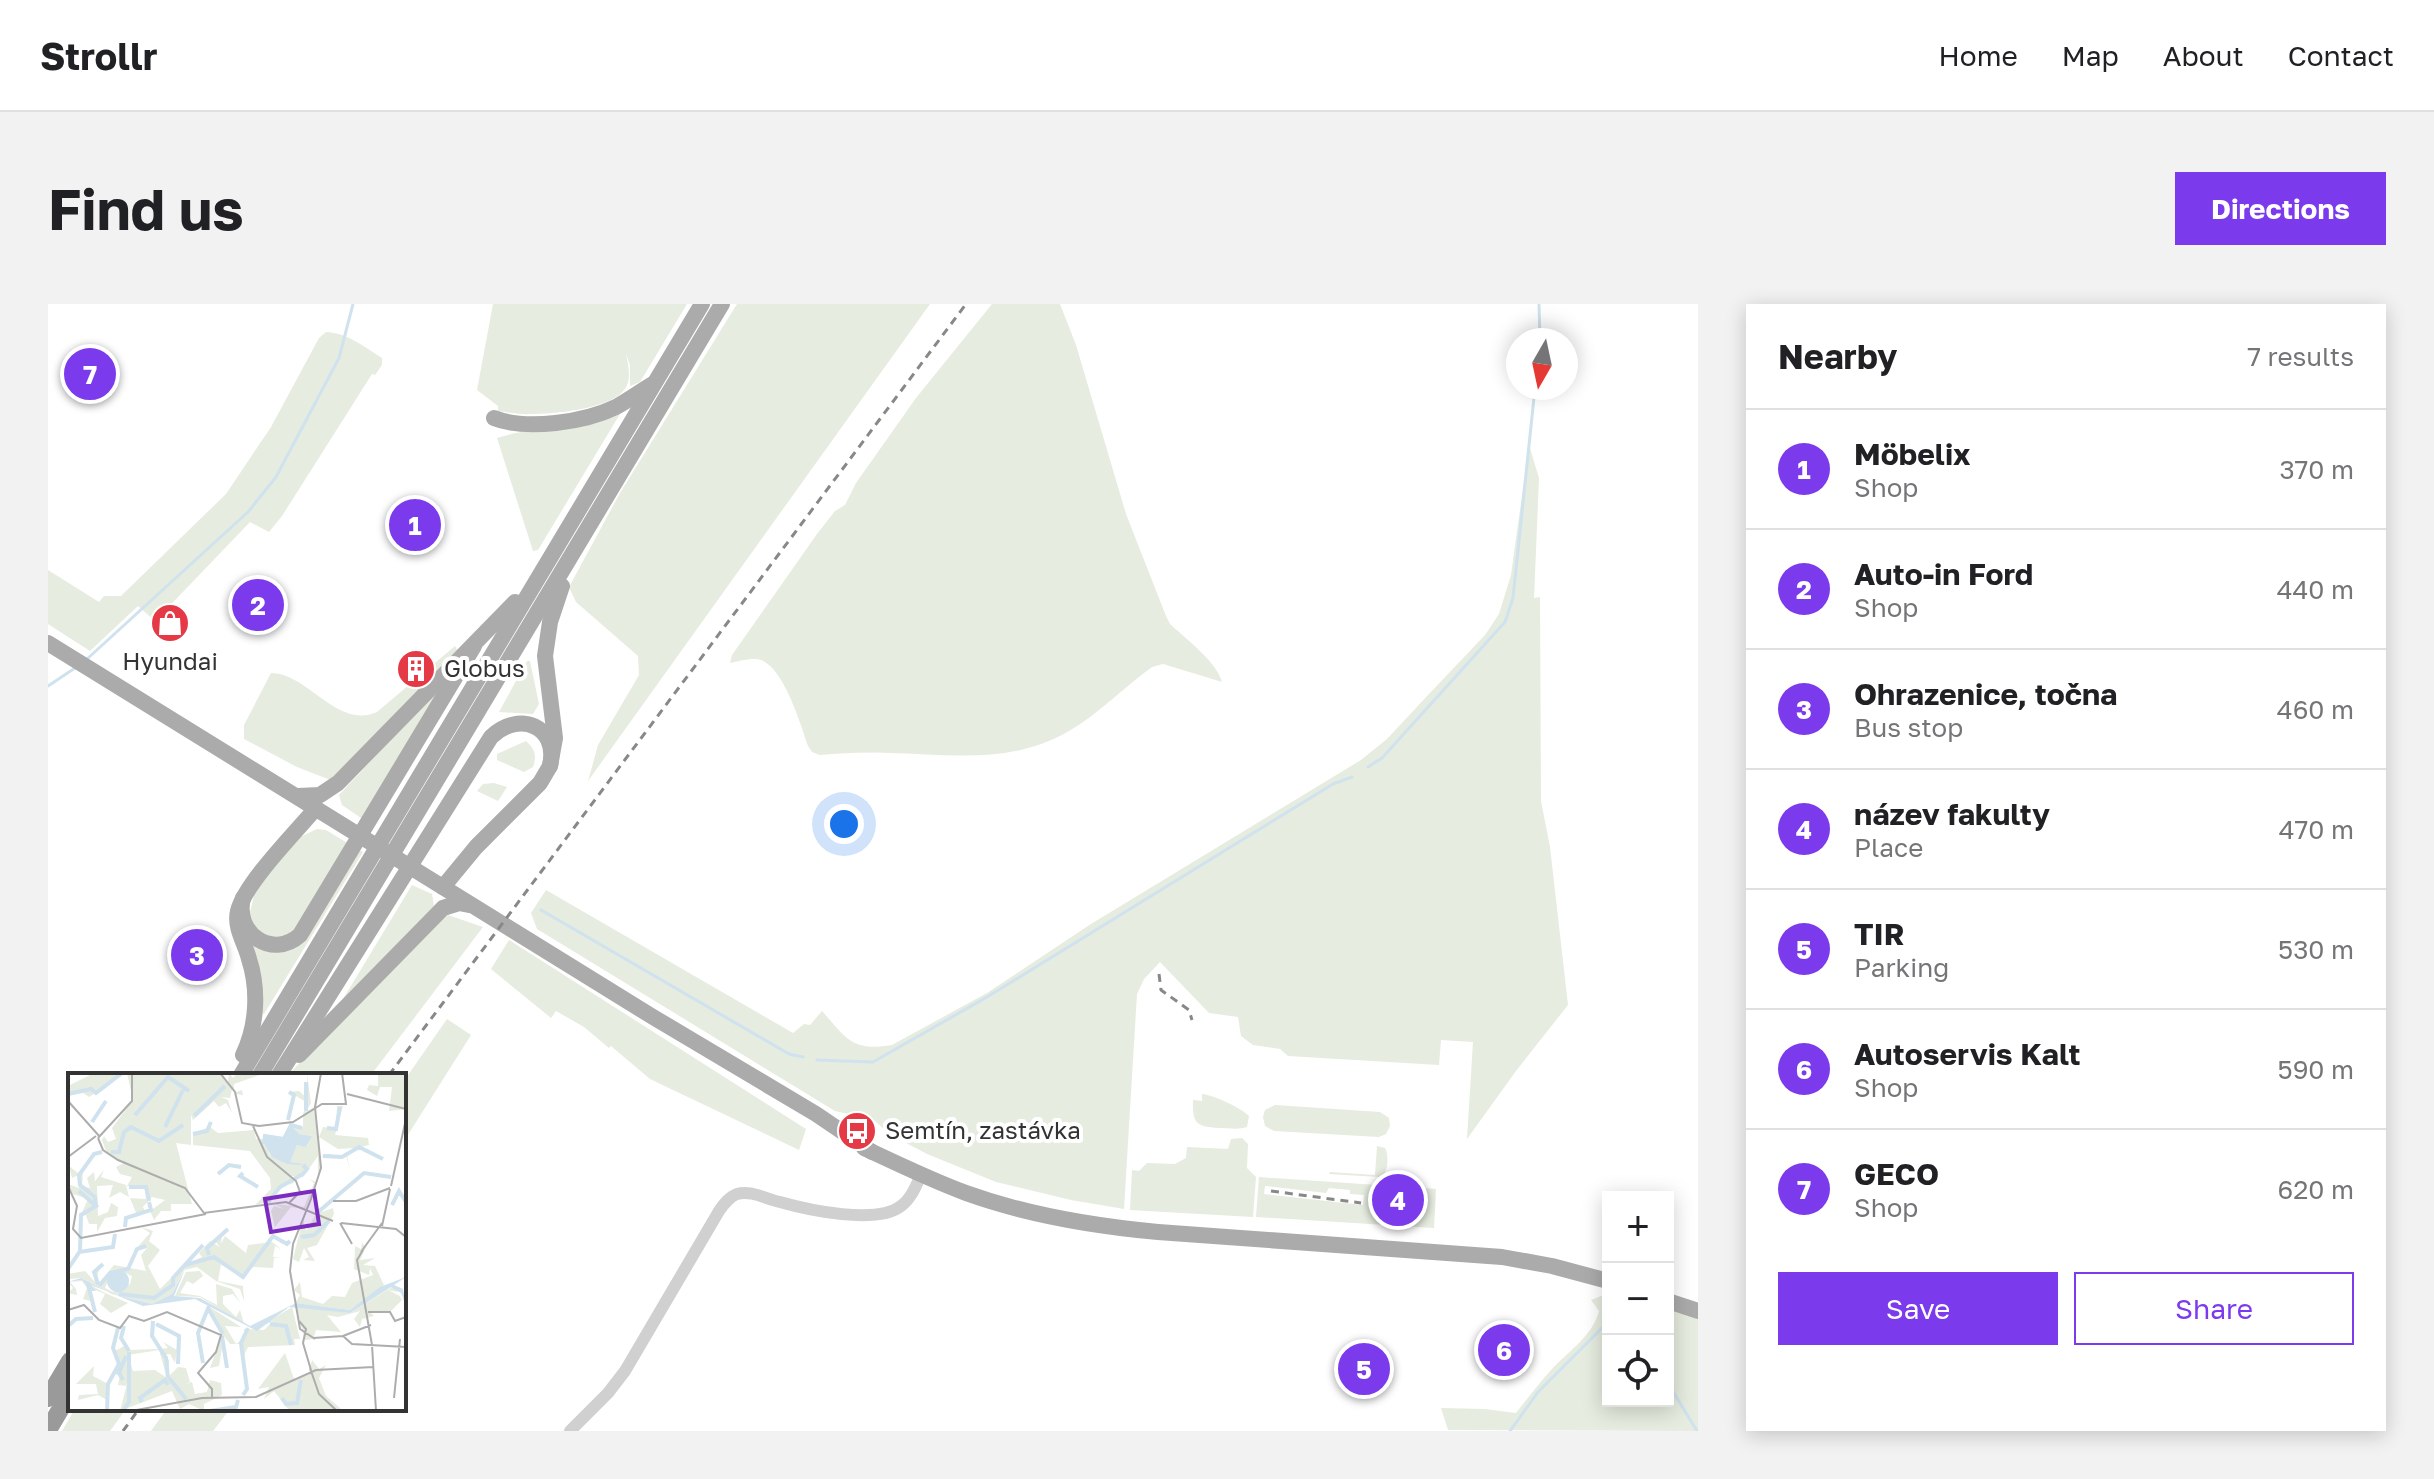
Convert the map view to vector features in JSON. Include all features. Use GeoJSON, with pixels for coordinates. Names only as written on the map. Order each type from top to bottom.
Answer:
{"type":"FeatureCollection","features":[{"type":"Feature","properties":{"kind":"highway"},"geometry":{"type":"LineString","coordinates":[[48,1398],[68,1364]]}},
{"type":"Feature","properties":{"kind":"highway"},"geometry":{"type":"LineString","coordinates":[[48,1430],[68,1396]]}},
{"type":"Feature","properties":{"kind":"main road"},"geometry":{"type":"LineString","coordinates":[[242,1073],[702,304]]}},
{"type":"Feature","properties":{"kind":"main road"},"geometry":{"type":"LineString","coordinates":[[261,1073],[722,304]]}},
{"type":"Feature","properties":{"kind":"main road"},"geometry":{"type":"LineString","coordinates":[[494,418],[524,424],[584,418],[618,406],[657,380]]}},
{"type":"Feature","properties":{"kind":"main road"},"geometry":{"type":"LineString","coordinates":[[443,887],[476,847],[540,783],[550,766],[555,743],[545,644],[553,611],[577,547]]}},
{"type":"Feature","properties":{"kind":"main road"},"geometry":{"type":"LineString","coordinates":[[289,792],[310,797],[332,789],[474,646],[541,572]]}},
{"type":"Feature","properties":{"kind":"main road"},"geometry":{"type":"LineString","coordinates":[[48,643],[759,1081],[820,1125],[921,1175],[1001,1204],[1103,1226],[1502,1257],[1602,1279]]}},
{"type":"Feature","properties":{"kind":"main road"},"geometry":{"type":"LineString","coordinates":[[243,898],[242,919],[257,939],[281,945],[300,935],[474,646]]}},
{"type":"Feature","properties":{"kind":"main road"},"geometry":{"type":"LineString","coordinates":[[280,1073],[491,737],[514,724],[538,728],[550,742],[550,766]]}},
{"type":"Feature","properties":{"kind":"main road"},"geometry":{"type":"LineString","coordinates":[[289,792],[299,810],[298,829]]}},
{"type":"Feature","properties":{"kind":"main road"},"geometry":{"type":"LineString","coordinates":[[236,1073],[251,1034],[255,1009],[253,972],[237,922],[243,898],[316,808]]}},
{"type":"Feature","properties":{"kind":"main road"},"geometry":{"type":"LineString","coordinates":[[281,1073],[443,908],[459,903],[474,907]]}},
{"type":"Feature","properties":{"kind":"main road"},"geometry":{"type":"LineString","coordinates":[[1674,1303],[1698,1311]]}},
{"type":"Feature","properties":{"kind":"street"},"geometry":{"type":"LineString","coordinates":[[570,1431],[625,1371],[729,1199],[738,1194],[752,1194],[804,1208],[880,1214],[904,1204],[921,1175]]}},
{"type":"Feature","properties":{"kind":"shaded area"},"geometry":{"type":"Polygon","coordinates":[[[493,304],[687,304],[640,382],[630,386],[630,365],[626,354],[629,370],[627,385],[611,400],[568,411],[526,414],[498,411],[498,406],[477,390],[493,304]]]}},
{"type":"Feature","properties":{"kind":"shaded area"},"geometry":{"type":"Polygon","coordinates":[[[737,304],[930,304],[588,781],[598,745],[639,675],[638,656],[576,602],[569,587],[620,493],[737,304]]]}},
{"type":"Feature","properties":{"kind":"shaded area"},"geometry":{"type":"Polygon","coordinates":[[[992,304],[1060,304],[1076,345],[1126,514],[1166,616],[1170,624],[1207,659],[1222,682],[1163,664],[1152,667],[1069,731],[1047,742],[1003,753],[820,755],[812,752],[777,674],[761,660],[730,663],[732,655],[817,534],[835,511],[845,505],[856,483],[916,398],[992,304]]]}},
{"type":"Feature","properties":{"kind":"shaded area"},"geometry":{"type":"Polygon","coordinates":[[[326,332],[341,335],[361,345],[382,358],[382,365],[375,375],[372,374],[269,532],[250,522],[155,621],[138,606],[90,651],[48,624],[48,570],[99,602],[104,596],[121,596],[226,494],[271,427],[319,338],[326,332]]]}},
{"type":"Feature","properties":{"kind":"shaded area"},"geometry":{"type":"Polygon","coordinates":[[[620,414],[538,550],[533,551],[497,438],[590,423],[620,414]]]}},
{"type":"Feature","properties":{"kind":"shaded area"},"geometry":{"type":"Polygon","coordinates":[[[1529,445],[1539,478],[1534,598],[1540,597],[1541,801],[1550,847],[1568,1005],[1467,1139],[1473,1042],[1441,1040],[1439,1065],[1288,1056],[1280,1049],[1253,1045],[1241,1036],[1238,1017],[1209,1013],[1160,962],[1144,979],[1137,994],[1124,1209],[1071,1200],[996,1182],[927,1154],[889,1134],[874,1120],[835,1111],[537,929],[531,913],[546,890],[793,1033],[804,1024],[810,1025],[822,1011],[851,1041],[878,1047],[892,1045],[987,993],[1091,924],[1361,760],[1387,739],[1485,635],[1499,614],[1511,575],[1529,445]]]}},
{"type":"Feature","properties":{"kind":"shaded area"},"geometry":{"type":"Polygon","coordinates":[[[455,646],[457,650],[333,781],[297,767],[244,739],[244,725],[271,673],[285,675],[349,714],[362,715],[377,712],[455,646]]]}},
{"type":"Feature","properties":{"kind":"shaded area"},"geometry":{"type":"Polygon","coordinates":[[[527,661],[530,661],[539,704],[533,714],[499,712],[527,661]]]}},
{"type":"Feature","properties":{"kind":"shaded area"},"geometry":{"type":"Polygon","coordinates":[[[449,678],[364,820],[342,805],[339,795],[449,678]]]}},
{"type":"Feature","properties":{"kind":"shaded area"},"geometry":{"type":"Polygon","coordinates":[[[526,741],[534,753],[533,767],[524,772],[497,760],[497,754],[526,741]]]}},
{"type":"Feature","properties":{"kind":"shaded area"},"geometry":{"type":"Polygon","coordinates":[[[483,784],[507,787],[498,801],[477,791],[483,784]]]}},
{"type":"Feature","properties":{"kind":"shaded area"},"geometry":{"type":"Polygon","coordinates":[[[317,829],[326,830],[349,844],[298,929],[280,940],[257,932],[249,916],[256,888],[300,837],[317,829]]]}},
{"type":"Feature","properties":{"kind":"shaded area"},"geometry":{"type":"Polygon","coordinates":[[[358,850],[363,852],[264,1014],[260,1012],[250,941],[282,950],[358,850]]]}},
{"type":"Feature","properties":{"kind":"shaded area"},"geometry":{"type":"Polygon","coordinates":[[[412,885],[432,894],[434,906],[343,999],[412,885]]]}},
{"type":"Feature","properties":{"kind":"shaded area"},"geometry":{"type":"Polygon","coordinates":[[[448,915],[483,927],[373,1073],[290,1073],[440,919],[448,915]]]}},
{"type":"Feature","properties":{"kind":"shaded area"},"geometry":{"type":"Polygon","coordinates":[[[509,940],[806,1129],[799,1150],[650,1079],[611,1046],[609,1048],[584,1027],[556,1011],[551,1018],[491,969],[509,940]]]}},
{"type":"Feature","properties":{"kind":"shaded area"},"geometry":{"type":"Polygon","coordinates":[[[447,1019],[471,1035],[406,1138],[406,1078],[447,1019]]]}},
{"type":"Feature","properties":{"kind":"shaded area"},"geometry":{"type":"Polygon","coordinates":[[[1202,1094],[1220,1099],[1245,1113],[1249,1116],[1247,1127],[1212,1127],[1198,1123],[1193,1100],[1202,1101],[1202,1094]]]}},
{"type":"Feature","properties":{"kind":"shaded area"},"geometry":{"type":"Polygon","coordinates":[[[1275,1105],[1380,1112],[1389,1118],[1390,1126],[1386,1134],[1379,1137],[1274,1131],[1265,1126],[1263,1117],[1265,1110],[1275,1105]]]}},
{"type":"Feature","properties":{"kind":"shaded area"},"geometry":{"type":"Polygon","coordinates":[[[1242,1138],[1248,1144],[1247,1168],[1256,1177],[1253,1217],[1130,1210],[1132,1170],[1139,1171],[1147,1163],[1175,1164],[1186,1158],[1187,1147],[1228,1149],[1231,1139],[1242,1138]]]}},
{"type":"Feature","properties":{"kind":"shaded area"},"geometry":{"type":"Polygon","coordinates":[[[1377,1146],[1385,1148],[1387,1154],[1383,1176],[1329,1174],[1375,1175],[1377,1146]]]}},
{"type":"Feature","properties":{"kind":"shaded area"},"geometry":{"type":"Polygon","coordinates":[[[1259,1177],[1436,1189],[1434,1228],[1256,1217],[1259,1177]],[[1265,1186],[1264,1194],[1363,1205],[1364,1195],[1350,1194],[1350,1190],[1329,1188],[1326,1193],[1265,1186]]]}},
{"type":"Feature","properties":{"kind":"shaded area"},"geometry":{"type":"Polygon","coordinates":[[[1602,1296],[1602,1407],[1674,1407],[1674,1310],[1698,1317],[1698,1431],[1448,1430],[1441,1408],[1516,1413],[1547,1374],[1592,1328],[1599,1311],[1591,1300],[1602,1296]]]}},
{"type":"Feature","properties":{"kind":"shaded area"},"geometry":{"type":"Polygon","coordinates":[[[74,1411],[125,1411],[110,1431],[62,1431],[74,1411]]]}},
{"type":"Feature","properties":{"kind":"shaded area"},"geometry":{"type":"Polygon","coordinates":[[[166,1411],[228,1411],[213,1431],[151,1431],[166,1411]]]}},
{"type":"Feature","properties":{"kind":"waterway"},"geometry":{"type":"LineString","coordinates":[[87,659],[248,512],[276,477],[339,358],[353,304]]}},
{"type":"Feature","properties":{"kind":"waterway"},"geometry":{"type":"LineString","coordinates":[[1539,304],[1540,328]]}},
{"type":"Feature","properties":{"kind":"waterway"},"geometry":{"type":"LineString","coordinates":[[1368,767],[1382,758],[1505,622],[1513,598],[1534,400]]}},
{"type":"Feature","properties":{"kind":"waterway"},"geometry":{"type":"LineString","coordinates":[[48,686],[75,668]]}},
{"type":"Feature","properties":{"kind":"waterway"},"geometry":{"type":"LineString","coordinates":[[817,1060],[873,1062],[987,997],[1333,784],[1352,777]]}},
{"type":"Feature","properties":{"kind":"waterway"},"geometry":{"type":"LineString","coordinates":[[541,910],[789,1054],[803,1057]]}},
{"type":"Feature","properties":{"kind":"waterway"},"geometry":{"type":"LineString","coordinates":[[1510,1431],[1538,1392],[1602,1328]]}},
{"type":"Feature","properties":{"kind":"waterway"},"geometry":{"type":"LineString","coordinates":[[1674,1393],[1697,1431]]}},
{"type":"Feature","properties":{"kind":"railway"},"geometry":{"type":"LineString","coordinates":[[390,1073],[966,304]]}},
{"type":"Feature","properties":{"kind":"railway"},"geometry":{"type":"LineString","coordinates":[[1159,974],[1161,990],[1189,1010],[1192,1020]]}},
{"type":"Feature","properties":{"kind":"railway"},"geometry":{"type":"LineString","coordinates":[[1271,1191],[1361,1203]]}},
{"type":"Feature","properties":{"kind":"railway"},"geometry":{"type":"LineString","coordinates":[[123,1431],[138,1411]]}},
{"type":"Feature","properties":{"kind":"place","name":"GECO"},"geometry":{"type":"Point","coordinates":[90,374]}},
{"type":"Feature","properties":{"kind":"place","name":"Möbelix"},"geometry":{"type":"Point","coordinates":[415,525]}},
{"type":"Feature","properties":{"kind":"place","name":"Auto-in Ford"},"geometry":{"type":"Point","coordinates":[258,605]}},
{"type":"Feature","properties":{"kind":"place","name":"Hyundai"},"geometry":{"type":"Point","coordinates":[170,623]}},
{"type":"Feature","properties":{"kind":"place","name":"Globus"},"geometry":{"type":"Point","coordinates":[416,669]}},
{"type":"Feature","properties":{"kind":"place","name":"Ohrazenice, točna"},"geometry":{"type":"Point","coordinates":[197,955]}},
{"type":"Feature","properties":{"kind":"place","name":"Semtín, zastávka"},"geometry":{"type":"Point","coordinates":[857,1131]}},
{"type":"Feature","properties":{"kind":"place","name":"název fakulty"},"geometry":{"type":"Point","coordinates":[1398,1200]}},
{"type":"Feature","properties":{"kind":"place","name":"Autoservis Kalt"},"geometry":{"type":"Point","coordinates":[1504,1350]}},
{"type":"Feature","properties":{"kind":"place","name":"TIR"},"geometry":{"type":"Point","coordinates":[1364,1369]}}]}
